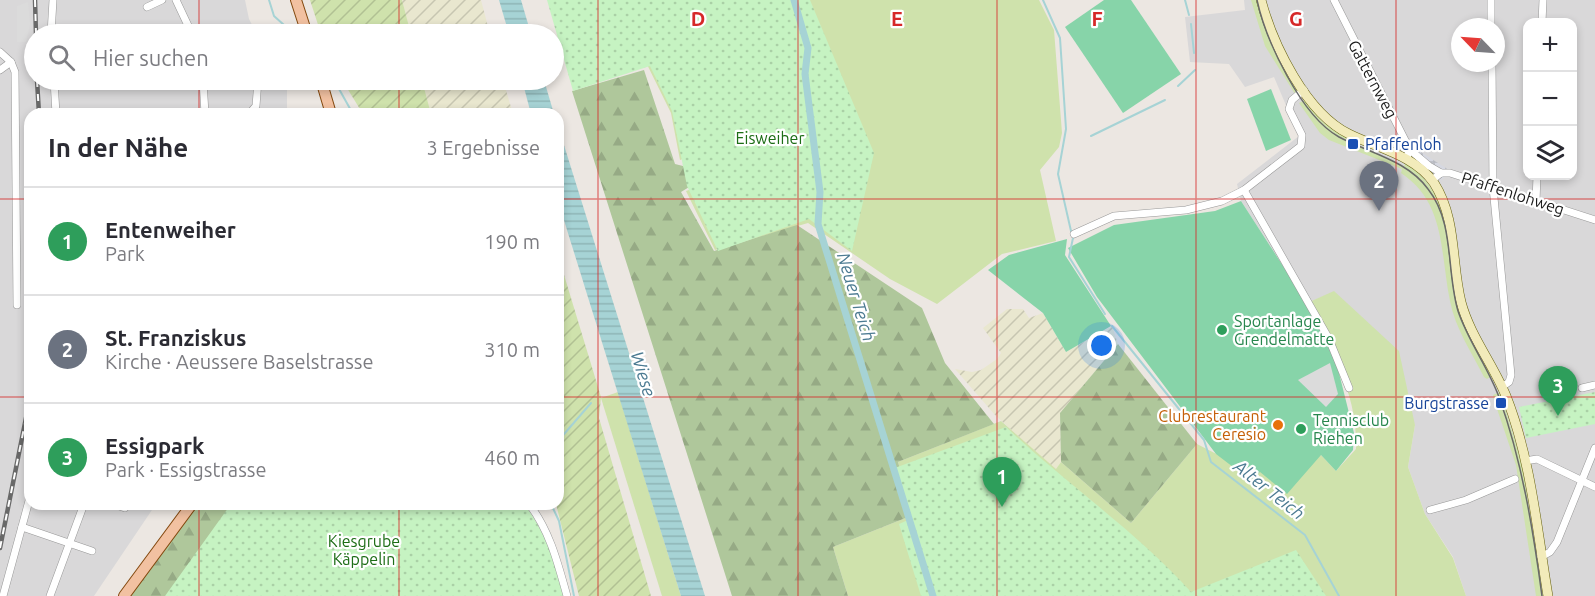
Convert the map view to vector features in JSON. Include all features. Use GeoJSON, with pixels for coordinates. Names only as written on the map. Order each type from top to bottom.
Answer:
{"type":"FeatureCollection","features":[{"type":"Feature","properties":{"kind":"main road"},"geometry":{"type":"LineString","coordinates":[[296,0],[304,24]]}},
{"type":"Feature","properties":{"kind":"main road"},"geometry":{"type":"LineString","coordinates":[[1262,0],[1275,40],[1304,90],[1332,124],[1407,159],[1432,180],[1443,198],[1450,222],[1464,312],[1502,387],[1525,461],[1548,596]]}},
{"type":"Feature","properties":{"kind":"main road"},"geometry":{"type":"LineString","coordinates":[[324,90],[329,108]]}},
{"type":"Feature","properties":{"kind":"main road"},"geometry":{"type":"LineString","coordinates":[[124,596],[188,510]]}},
{"type":"Feature","properties":{"kind":"street"},"geometry":{"type":"LineString","coordinates":[[52,24],[53,0]]}},
{"type":"Feature","properties":{"kind":"street"},"geometry":{"type":"LineString","coordinates":[[147,6],[162,0]]}},
{"type":"Feature","properties":{"kind":"street"},"geometry":{"type":"LineString","coordinates":[[176,0],[187,24]]}},
{"type":"Feature","properties":{"kind":"street","name":"Gatternweg"},"geometry":{"type":"LineString","coordinates":[[1334,0],[1409,149]]}},
{"type":"Feature","properties":{"kind":"street"},"geometry":{"type":"LineString","coordinates":[[1491,0],[1491,18]]}},
{"type":"Feature","properties":{"kind":"street"},"geometry":{"type":"LineString","coordinates":[[1542,18],[1543,0]]}},
{"type":"Feature","properties":{"kind":"street"},"geometry":{"type":"LineString","coordinates":[[0,52],[11,62],[15,72],[17,306]]}},
{"type":"Feature","properties":{"kind":"street"},"geometry":{"type":"LineString","coordinates":[[0,70],[11,62]]}},
{"type":"Feature","properties":{"kind":"street"},"geometry":{"type":"LineString","coordinates":[[1492,72],[1493,187],[1511,375],[1509,382],[1502,387]]}},
{"type":"Feature","properties":{"kind":"street"},"geometry":{"type":"LineString","coordinates":[[55,90],[56,108]]}},
{"type":"Feature","properties":{"kind":"street"},"geometry":{"type":"LineString","coordinates":[[203,90],[204,108]]}},
{"type":"Feature","properties":{"kind":"street"},"geometry":{"type":"LineString","coordinates":[[254,108],[257,90]]}},
{"type":"Feature","properties":{"kind":"street"},"geometry":{"type":"LineString","coordinates":[[1074,234],[1114,216],[1202,207],[1244,190],[1301,146],[1302,135],[1289,109],[1292,100],[1304,90]]}},
{"type":"Feature","properties":{"kind":"street"},"geometry":{"type":"LineString","coordinates":[[1407,159],[1409,149],[1429,166],[1441,172]]}},
{"type":"Feature","properties":{"kind":"street","name":"Pfaffenlohweg"},"geometry":{"type":"LineString","coordinates":[[1432,180],[1441,172],[1450,173],[1595,220]]}},
{"type":"Feature","properties":{"kind":"street"},"geometry":{"type":"LineString","coordinates":[[1536,201],[1537,180]]}},
{"type":"Feature","properties":{"kind":"street"},"geometry":{"type":"LineString","coordinates":[[1244,190],[1329,339],[1349,388]]}},
{"type":"Feature","properties":{"kind":"street"},"geometry":{"type":"LineString","coordinates":[[1582,388],[1595,385]]}},
{"type":"Feature","properties":{"kind":"street"},"geometry":{"type":"LineString","coordinates":[[1541,557],[1550,552],[1557,542],[1595,448]]}},
{"type":"Feature","properties":{"kind":"street"},"geometry":{"type":"LineString","coordinates":[[1525,461],[1537,459],[1595,487]]}},
{"type":"Feature","properties":{"kind":"street"},"geometry":{"type":"LineString","coordinates":[[1430,510],[1466,500],[1515,479]]}},
{"type":"Feature","properties":{"kind":"street"},"geometry":{"type":"LineString","coordinates":[[3,596],[27,510]]}},
{"type":"Feature","properties":{"kind":"street"},"geometry":{"type":"LineString","coordinates":[[50,596],[82,510]]}},
{"type":"Feature","properties":{"kind":"street"},"geometry":{"type":"LineString","coordinates":[[533,510],[553,547],[567,596]]}},
{"type":"Feature","properties":{"kind":"street"},"geometry":{"type":"LineString","coordinates":[[22,527],[92,551]]}},
{"type":"Feature","properties":{"kind":"shaded area"},"geometry":{"type":"Polygon","coordinates":[[[0,0],[245,0],[252,24],[24,24],[24,90],[287,90],[287,108],[24,108],[24,510],[152,510],[94,596],[0,596],[0,0]]]}},
{"type":"Feature","properties":{"kind":"shaded area"},"geometry":{"type":"Polygon","coordinates":[[[402,0],[481,0],[487,24],[408,24],[402,0]]]}},
{"type":"Feature","properties":{"kind":"shaded area"},"geometry":{"type":"Polygon","coordinates":[[[1244,0],[1595,0],[1595,596],[1466,596],[1453,557],[1425,514],[1408,467],[1415,425],[1344,303],[1334,292],[1307,303],[1241,201],[1237,184],[1299,136],[1274,77],[1245,87],[1229,64],[1190,62],[1185,17],[1245,10],[1244,0]]]}},
{"type":"Feature","properties":{"kind":"shaded area"},"geometry":{"type":"Polygon","coordinates":[[[28,2],[30,24],[24,24],[24,42],[17,42],[17,6],[28,2]]]}},
{"type":"Feature","properties":{"kind":"shaded area"},"geometry":{"type":"Polygon","coordinates":[[[425,90],[506,90],[511,108],[429,108],[425,90]]]}},
{"type":"Feature","properties":{"kind":"shaded area"},"geometry":{"type":"Polygon","coordinates":[[[1401,138],[1408,139],[1413,147],[1449,170],[1446,176],[1438,182],[1400,152],[1396,144],[1401,138]]]}},
{"type":"Feature","properties":{"kind":"shaded area"},"geometry":{"type":"Polygon","coordinates":[[[1007,309],[1023,309],[1029,318],[1043,313],[1066,352],[1112,326],[1118,344],[1060,413],[1061,462],[1056,470],[995,415],[955,369],[972,372],[981,370],[997,359],[1001,353],[983,328],[1007,309]]]}},
{"type":"Feature","properties":{"kind":"shaded area"},"geometry":{"type":"Polygon","coordinates":[[[1330,363],[1338,394],[1326,407],[1298,380],[1330,363]]]}},
{"type":"Feature","properties":{"kind":"green space"},"geometry":{"type":"Polygon","coordinates":[[[310,0],[402,0],[408,24],[318,24],[310,0]]]}},
{"type":"Feature","properties":{"kind":"green space","name":"Eisweiher"},"geometry":{"type":"Polygon","coordinates":[[[547,0],[810,0],[874,153],[852,251],[809,219],[718,251],[687,186],[672,111],[650,66],[573,91],[564,60],[564,24],[554,24],[547,0]]]}},
{"type":"Feature","properties":{"kind":"green space"},"geometry":{"type":"Polygon","coordinates":[[[562,0],[1039,0],[1054,30],[1062,133],[1059,147],[1040,170],[1056,241],[1002,254],[937,304],[890,279],[808,223],[715,250],[686,191],[709,183],[694,155],[680,160],[671,113],[629,28],[562,0]]]}},
{"type":"Feature","properties":{"kind":"green space"},"geometry":{"type":"Polygon","coordinates":[[[1104,0],[1131,0],[1181,74],[1123,113],[1065,27],[1104,0]]]}},
{"type":"Feature","properties":{"kind":"green space"},"geometry":{"type":"Polygon","coordinates":[[[1251,0],[1258,0],[1299,90],[1295,94],[1265,46],[1251,0]]]}},
{"type":"Feature","properties":{"kind":"green space"},"geometry":{"type":"Polygon","coordinates":[[[644,70],[675,164],[687,167],[694,184],[681,192],[714,251],[797,225],[922,308],[945,363],[994,424],[898,462],[913,515],[833,547],[848,596],[732,596],[572,91],[644,70]]]}},
{"type":"Feature","properties":{"kind":"green space"},"geometry":{"type":"Polygon","coordinates":[[[1271,89],[1291,140],[1266,151],[1247,99],[1271,89]]]}},
{"type":"Feature","properties":{"kind":"green space"},"geometry":{"type":"Polygon","coordinates":[[[348,90],[425,90],[429,108],[359,108],[348,90]]]}},
{"type":"Feature","properties":{"kind":"green space"},"geometry":{"type":"Polygon","coordinates":[[[1305,100],[1324,123],[1346,136],[1346,139],[1404,166],[1406,163],[1432,190],[1444,219],[1451,269],[1458,298],[1492,376],[1487,379],[1484,377],[1464,340],[1452,311],[1439,230],[1426,199],[1416,185],[1401,173],[1402,169],[1329,140],[1320,133],[1299,103],[1305,100]]]}},
{"type":"Feature","properties":{"kind":"green space","name":"Sportanlage Grendelmatte"},"geometry":{"type":"Polygon","coordinates":[[[1241,201],[1307,303],[1335,357],[1354,433],[1353,450],[1336,471],[1321,455],[1287,494],[1260,472],[1250,480],[1216,454],[1097,297],[1068,248],[1114,225],[1215,211],[1241,201]]]}},
{"type":"Feature","properties":{"kind":"green space"},"geometry":{"type":"Polygon","coordinates":[[[1067,239],[1065,255],[1111,326],[1066,352],[1043,313],[988,270],[1009,255],[1067,239]]]}},
{"type":"Feature","properties":{"kind":"green space"},"geometry":{"type":"Polygon","coordinates":[[[564,275],[601,397],[599,418],[651,596],[579,596],[558,510],[564,510],[564,275]]]}},
{"type":"Feature","properties":{"kind":"green space"},"geometry":{"type":"Polygon","coordinates":[[[1334,291],[1399,351],[1415,425],[1408,467],[1425,514],[1453,558],[1466,596],[848,596],[833,547],[913,515],[898,462],[1001,421],[1056,469],[1061,462],[1131,523],[1197,444],[1234,463],[1259,471],[1321,455],[1336,471],[1356,449],[1353,409],[1334,356],[1307,303],[1334,291]]]}},
{"type":"Feature","properties":{"kind":"green space"},"geometry":{"type":"Polygon","coordinates":[[[1118,344],[1197,444],[1131,523],[1061,462],[1060,413],[1118,344]]]}},
{"type":"Feature","properties":{"kind":"green space"},"geometry":{"type":"Polygon","coordinates":[[[618,392],[681,596],[662,596],[601,398],[618,392]]]}},
{"type":"Feature","properties":{"kind":"green space"},"geometry":{"type":"Polygon","coordinates":[[[1500,392],[1522,464],[1543,596],[1536,596],[1516,465],[1494,400],[1493,395],[1500,392]]]}},
{"type":"Feature","properties":{"kind":"green space"},"geometry":{"type":"Polygon","coordinates":[[[1595,392],[1595,424],[1526,438],[1519,407],[1595,392]]]}},
{"type":"Feature","properties":{"kind":"green space"},"geometry":{"type":"Polygon","coordinates":[[[1006,427],[1147,548],[1191,592],[1296,550],[1326,596],[921,596],[899,524],[908,520],[892,469],[1006,427]]]}},
{"type":"Feature","properties":{"kind":"green space"},"geometry":{"type":"Polygon","coordinates":[[[192,510],[245,510],[182,596],[130,596],[192,510]]]}},
{"type":"Feature","properties":{"kind":"green space","name":"Kiesgrube Käppelin"},"geometry":{"type":"Polygon","coordinates":[[[227,510],[528,510],[544,537],[564,596],[165,596],[227,510]]]}},
{"type":"Feature","properties":{"kind":"water"},"geometry":{"type":"Polygon","coordinates":[[[499,0],[521,0],[528,24],[506,24],[499,0]]]}},
{"type":"Feature","properties":{"kind":"water"},"geometry":{"type":"Polygon","coordinates":[[[525,90],[547,90],[552,108],[529,108],[525,90]]]}},
{"type":"Feature","properties":{"kind":"water","name":"Wiese"},"geometry":{"type":"Polygon","coordinates":[[[564,145],[705,596],[681,596],[564,220],[564,145]]]}},
{"type":"Feature","properties":{"kind":"waterway"},"geometry":{"type":"LineString","coordinates":[[269,0],[274,16],[283,24]]}},
{"type":"Feature","properties":{"kind":"waterway","name":"Neuer Teich"},"geometry":{"type":"LineString","coordinates":[[794,0],[808,48],[805,74],[820,192],[818,224],[933,596]]}},
{"type":"Feature","properties":{"kind":"waterway","name":"Alter Teich"},"geometry":{"type":"LineString","coordinates":[[1043,0],[1060,38],[1066,129],[1058,174],[1071,231]]}},
{"type":"Feature","properties":{"kind":"waterway"},"geometry":{"type":"LineString","coordinates":[[1185,0],[1189,15]]}},
{"type":"Feature","properties":{"kind":"waterway"},"geometry":{"type":"LineString","coordinates":[[1191,24],[1194,53]]}},
{"type":"Feature","properties":{"kind":"waterway"},"geometry":{"type":"LineString","coordinates":[[1178,86],[1195,70]]}},
{"type":"Feature","properties":{"kind":"waterway"},"geometry":{"type":"LineString","coordinates":[[340,90],[350,108]]}},
{"type":"Feature","properties":{"kind":"waterway"},"geometry":{"type":"LineString","coordinates":[[1091,136],[1165,100]]}},
{"type":"Feature","properties":{"kind":"waterway","name":"Alter Teich"},"geometry":{"type":"LineString","coordinates":[[1073,238],[1069,257],[1105,314]]}},
{"type":"Feature","properties":{"kind":"waterway","name":"Alter Teich"},"geometry":{"type":"LineString","coordinates":[[1112,326],[1204,440],[1211,462],[1305,535],[1339,596]]}},
{"type":"Feature","properties":{"kind":"waterway"},"geometry":{"type":"LineString","coordinates":[[564,434],[591,403]]}},
{"type":"Feature","properties":{"kind":"waterway"},"geometry":{"type":"LineString","coordinates":[[554,510],[559,521],[574,596]]}},
{"type":"Feature","properties":{"kind":"tram line"},"geometry":{"type":"LineString","coordinates":[[1257,0],[1277,56],[1287,76],[1311,112],[1325,127],[1339,137],[1387,158],[1409,171],[1419,179],[1437,202],[1446,232],[1458,311],[1499,397],[1514,446],[1531,520],[1542,596]]}},
{"type":"Feature","properties":{"kind":"railway"},"geometry":{"type":"LineString","coordinates":[[35,0],[36,24]]}},
{"type":"Feature","properties":{"kind":"railway"},"geometry":{"type":"LineString","coordinates":[[38,90],[39,108]]}},
{"type":"Feature","properties":{"kind":"railway"},"geometry":{"type":"LineString","coordinates":[[0,548],[24,428]]}},
{"type":"Feature","properties":{"kind":"place","name":"Pfaffenloh"},"geometry":{"type":"Point","coordinates":[1353,144]}},
{"type":"Feature","properties":{"kind":"place","name":"St. Franziskus"},"geometry":{"type":"Point","coordinates":[1379,211]}},
{"type":"Feature","properties":{"kind":"place","name":"Sportanlage Grendelmatte"},"geometry":{"type":"Point","coordinates":[1222,330]}},
{"type":"Feature","properties":{"kind":"place","name":"Burgstrasse"},"geometry":{"type":"Point","coordinates":[1501,403]}},
{"type":"Feature","properties":{"kind":"place","name":"Essigpark"},"geometry":{"type":"Point","coordinates":[1558,416]}},
{"type":"Feature","properties":{"kind":"place","name":"Clubrestaurant Ceresio"},"geometry":{"type":"Point","coordinates":[1278,425]}},
{"type":"Feature","properties":{"kind":"place","name":"Tennisclub Riehen"},"geometry":{"type":"Point","coordinates":[1301,429]}},
{"type":"Feature","properties":{"kind":"place","name":"Entenweiher"},"geometry":{"type":"Point","coordinates":[1002,507]}}]}
